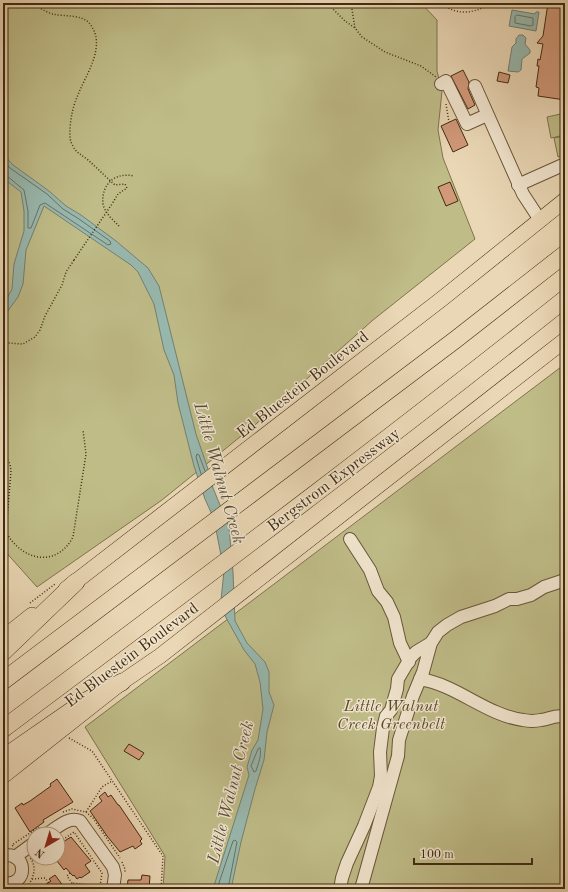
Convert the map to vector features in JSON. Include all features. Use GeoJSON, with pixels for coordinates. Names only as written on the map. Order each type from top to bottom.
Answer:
{"type":"FeatureCollection","features":[{"type":"Feature","properties":{"kind":"highway"},"geometry":{"type":"LineString","coordinates":[[3,681],[455,340],[565,254]]}},
{"type":"Feature","properties":{"kind":"highway","name":"Bergstrom Expressway"},"geometry":{"type":"LineString","coordinates":[[3,728],[186,591],[565,299]]}},
{"type":"Feature","properties":{"kind":"highway"},"geometry":{"type":"LineString","coordinates":[[3,652],[76,582]]}},
{"type":"Feature","properties":{"kind":"highway"},"geometry":{"type":"LineString","coordinates":[[3,758],[84,702],[122,682]]}},
{"type":"Feature","properties":{"kind":"main road","name":"Ed Bluestein Boulevard"},"geometry":{"type":"LineString","coordinates":[[3,638],[443,298],[565,200]]}},
{"type":"Feature","properties":{"kind":"main road","name":"Ed Bluestein Boulevard"},"geometry":{"type":"LineString","coordinates":[[3,776],[122,682],[160,656],[565,340]]}},
{"type":"Feature","properties":{"kind":"lane"},"geometry":{"type":"LineString","coordinates":[[441,84],[446,81],[467,124],[487,115]]}},
{"type":"Feature","properties":{"kind":"lane"},"geometry":{"type":"LineString","coordinates":[[476,86],[487,115],[518,184],[540,220]]}},
{"type":"Feature","properties":{"kind":"lane"},"geometry":{"type":"LineString","coordinates":[[518,184],[565,164]]}},
{"type":"Feature","properties":{"kind":"lane"},"geometry":{"type":"LineString","coordinates":[[350,539],[370,570],[378,591],[387,602],[394,617],[400,643],[409,662]]}},
{"type":"Feature","properties":{"kind":"lane"},"geometry":{"type":"LineString","coordinates":[[361,889],[398,756],[399,740],[431,643],[438,632],[447,625],[461,618],[495,606],[509,599],[517,599],[531,595],[544,587],[565,580]]}},
{"type":"Feature","properties":{"kind":"lane"},"geometry":{"type":"LineString","coordinates":[[340,889],[347,863],[364,826],[379,787],[381,776],[380,752],[383,728],[386,716],[391,710],[397,689],[398,679],[404,667],[416,652],[431,643]]}},
{"type":"Feature","properties":{"kind":"lane"},"geometry":{"type":"LineString","coordinates":[[420,679],[433,681],[454,690],[504,716],[524,720],[541,720],[554,716],[565,718]]}},
{"type":"Feature","properties":{"kind":"lane"},"geometry":{"type":"LineString","coordinates":[[59,826],[66,821],[80,821],[113,867],[115,875],[113,889]]}},
{"type":"Feature","properties":{"kind":"lane"},"geometry":{"type":"LineString","coordinates":[[16,858],[26,849]]}},
{"type":"Feature","properties":{"kind":"lane"},"geometry":{"type":"LineString","coordinates":[[3,856],[7,855],[16,858],[22,865],[22,874],[20,878],[12,883],[3,882]]}},
{"type":"Feature","properties":{"kind":"path"},"geometry":{"type":"LineString","coordinates":[[3,345],[8,343],[23,344],[35,337],[40,330],[45,316],[62,285],[66,272],[118,194],[127,188],[124,184],[115,185],[76,151],[71,144],[71,114],[94,60],[97,45],[94,30],[90,23],[82,18],[52,13],[39,8],[34,3]]}},
{"type":"Feature","properties":{"kind":"path"},"geometry":{"type":"LineString","coordinates":[[327,3],[355,28],[362,37],[375,47],[420,66],[436,78],[441,84]]}},
{"type":"Feature","properties":{"kind":"path"},"geometry":{"type":"LineString","coordinates":[[351,3],[355,28]]}},
{"type":"Feature","properties":{"kind":"path"},"geometry":{"type":"LineString","coordinates":[[441,3],[448,8],[462,12],[481,10],[492,3]]}},
{"type":"Feature","properties":{"kind":"path"},"geometry":{"type":"LineString","coordinates":[[446,103],[449,122]]}},
{"type":"Feature","properties":{"kind":"path"},"geometry":{"type":"LineString","coordinates":[[119,226],[109,216],[104,204],[104,194],[110,181],[118,176],[126,174],[134,176]]}},
{"type":"Feature","properties":{"kind":"path"},"geometry":{"type":"LineString","coordinates":[[3,452],[10,464],[11,471],[6,532],[16,547],[26,553],[40,558],[52,558],[68,546],[73,537],[86,454],[84,430]]}},
{"type":"Feature","properties":{"kind":"path"},"geometry":{"type":"LineString","coordinates":[[68,738],[92,751],[163,856],[161,889]]}},
{"type":"Feature","properties":{"kind":"path"},"geometry":{"type":"LineString","coordinates":[[66,838],[74,832],[102,873],[100,889]]}},
{"type":"Feature","properties":{"kind":"path"},"geometry":{"type":"LineString","coordinates":[[70,873],[67,876],[72,883],[71,889]]}},
{"type":"Feature","properties":{"kind":"path"},"geometry":{"type":"LineString","coordinates":[[32,879],[45,878],[53,889]]}},
{"type":"Feature","properties":{"kind":"path"},"geometry":{"type":"LineString","coordinates":[[72,883],[100,886]]}},
{"type":"Feature","properties":{"kind":"green space"},"geometry":{"type":"Polygon","coordinates":[[[3,3],[421,3],[437,20],[437,71],[442,91],[438,130],[443,158],[475,239],[373,320],[256,424],[162,500],[37,587],[3,549],[3,3]]]}},
{"type":"Feature","properties":{"kind":"green space"},"geometry":{"type":"Polygon","coordinates":[[[565,113],[565,135],[551,138],[547,117],[565,113]]]}},
{"type":"Feature","properties":{"kind":"green space"},"geometry":{"type":"Polygon","coordinates":[[[565,136],[565,155],[558,157],[554,138],[565,136]]]}},
{"type":"Feature","properties":{"kind":"green space","name":"Little Walnut Creek Greenbelt"},"geometry":{"type":"Polygon","coordinates":[[[565,364],[565,889],[163,889],[165,856],[85,727],[565,364]]]}},
{"type":"Feature","properties":{"kind":"water"},"geometry":{"type":"Polygon","coordinates":[[[512,10],[535,14],[536,12],[539,12],[536,31],[509,26],[512,10]]]}},
{"type":"Feature","properties":{"kind":"water"},"geometry":{"type":"Polygon","coordinates":[[[519,35],[523,35],[526,38],[525,44],[530,50],[530,53],[522,59],[521,70],[518,72],[508,71],[512,47],[516,43],[516,39],[519,35]]]}},
{"type":"Feature","properties":{"kind":"water"},"geometry":{"type":"Polygon","coordinates":[[[3,154],[13,165],[49,191],[66,206],[81,215],[116,241],[148,268],[159,286],[196,434],[213,488],[229,527],[235,621],[247,643],[265,662],[269,672],[269,692],[274,705],[267,732],[264,760],[241,842],[231,889],[213,889],[249,775],[247,767],[252,750],[258,740],[263,709],[260,682],[255,664],[244,650],[224,614],[221,600],[224,571],[214,519],[205,499],[194,466],[178,403],[174,375],[164,350],[154,304],[138,272],[131,265],[44,206],[26,250],[23,284],[18,297],[3,316],[3,304],[12,289],[14,264],[24,231],[24,211],[21,192],[3,178],[3,154]]]}},
{"type":"Feature","properties":{"kind":"building"},"geometry":{"type":"Polygon","coordinates":[[[548,3],[565,5],[565,100],[538,96],[539,88],[536,87],[539,66],[537,66],[538,59],[540,60],[543,44],[537,43],[543,36],[548,3]]]}},
{"type":"Feature","properties":{"kind":"building"},"geometry":{"type":"Polygon","coordinates":[[[463,70],[469,82],[468,89],[475,105],[468,109],[451,76],[463,70]]]}},
{"type":"Feature","properties":{"kind":"building"},"geometry":{"type":"Polygon","coordinates":[[[499,72],[510,75],[508,83],[497,81],[499,72]]]}},
{"type":"Feature","properties":{"kind":"building"},"geometry":{"type":"Polygon","coordinates":[[[456,119],[468,145],[453,152],[441,126],[456,119]]]}},
{"type":"Feature","properties":{"kind":"building"},"geometry":{"type":"Polygon","coordinates":[[[450,182],[458,201],[446,206],[438,187],[450,182]]]}},
{"type":"Feature","properties":{"kind":"building"},"geometry":{"type":"Polygon","coordinates":[[[129,744],[144,753],[139,760],[124,751],[129,744]]]}},
{"type":"Feature","properties":{"kind":"building"},"geometry":{"type":"Polygon","coordinates":[[[57,779],[73,802],[43,820],[44,822],[38,826],[26,826],[15,808],[22,803],[23,805],[30,801],[51,786],[50,784],[57,779]]]}},
{"type":"Feature","properties":{"kind":"building"},"geometry":{"type":"Polygon","coordinates":[[[105,792],[108,797],[111,795],[119,805],[142,839],[140,841],[142,844],[135,849],[133,846],[120,852],[90,811],[102,801],[99,797],[105,792]]]}},
{"type":"Feature","properties":{"kind":"building"},"geometry":{"type":"Polygon","coordinates":[[[71,837],[91,861],[85,865],[90,872],[81,878],[80,877],[77,879],[66,868],[64,870],[61,866],[66,866],[66,840],[71,837]]]}},
{"type":"Feature","properties":{"kind":"building"},"geometry":{"type":"Polygon","coordinates":[[[55,875],[64,887],[60,889],[39,889],[51,881],[49,879],[55,875]]]}},
{"type":"Feature","properties":{"kind":"building"},"geometry":{"type":"Polygon","coordinates":[[[142,875],[150,876],[149,889],[127,889],[128,880],[141,880],[142,875]]]}},
{"type":"Feature","properties":{"kind":"water label","name":"Little Walnut Creek"},"geometry":{"type":"Point","coordinates":[220,473]}},
{"type":"Feature","properties":{"kind":"water label","name":"Little Walnut Creek"},"geometry":{"type":"Point","coordinates":[230,792]}}]}
